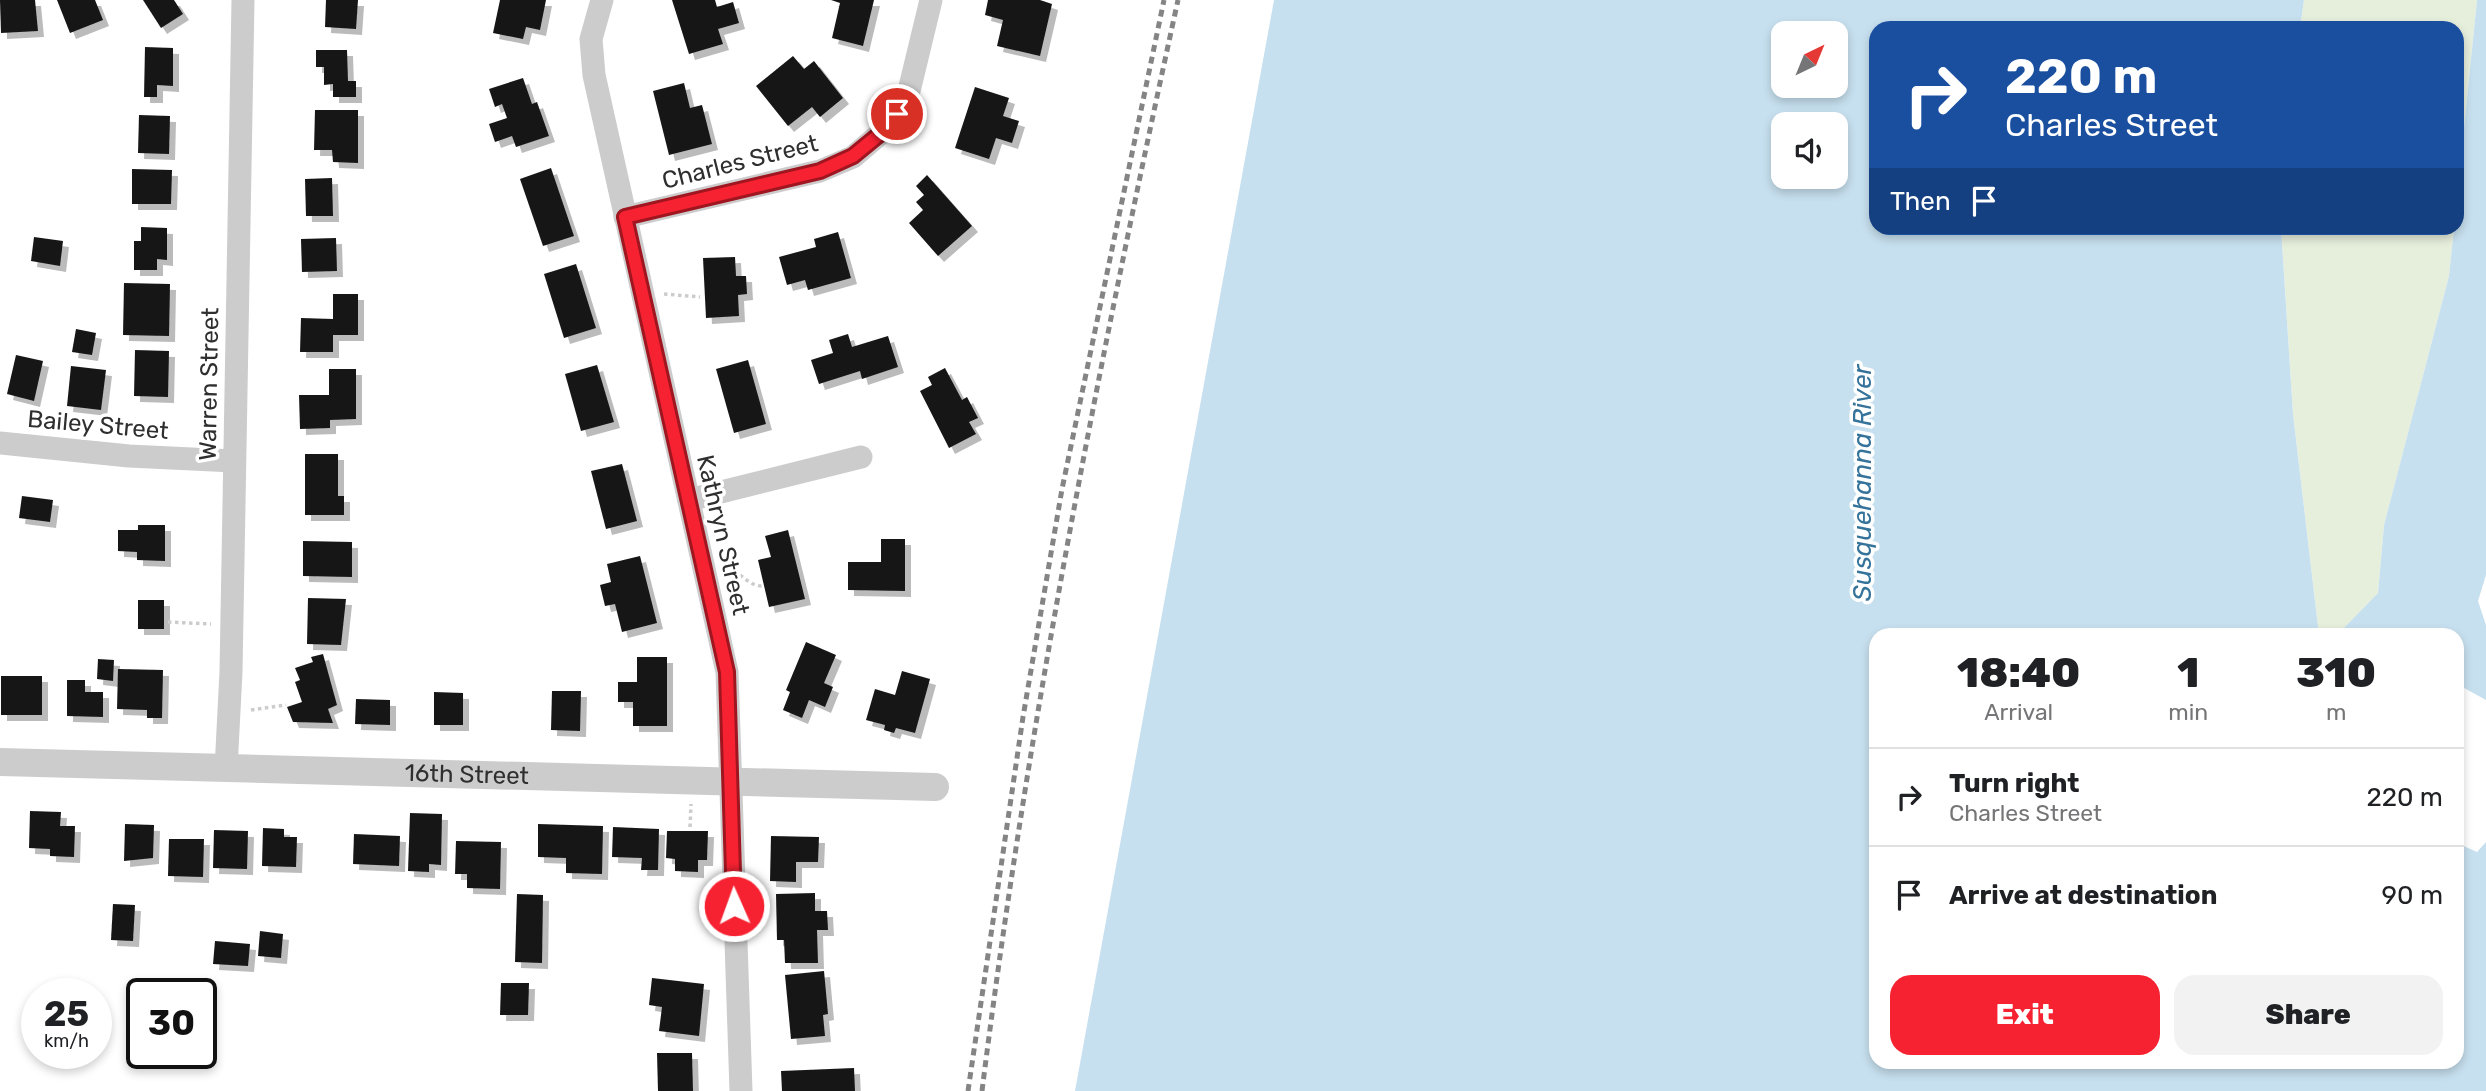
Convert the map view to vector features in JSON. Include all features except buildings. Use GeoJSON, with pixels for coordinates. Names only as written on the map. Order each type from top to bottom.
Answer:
{"type":"FeatureCollection","features":[{"type":"Feature","properties":{"kind":"street","name":"Warren Street"},"geometry":{"type":"LineString","coordinates":[[226,769],[243,0]]}},
{"type":"Feature","properties":{"kind":"street","name":"Kathryn Street"},"geometry":{"type":"LineString","coordinates":[[602,0],[594,23],[591,55],[727,672],[741,1091]]}},
{"type":"Feature","properties":{"kind":"street","name":"Charles Street"},"geometry":{"type":"LineString","coordinates":[[625,217],[820,171],[853,156],[881,133],[909,92],[931,0]]}},
{"type":"Feature","properties":{"kind":"street","name":"Bailey Street"},"geometry":{"type":"LineString","coordinates":[[0,443],[129,456],[234,461]]}},
{"type":"Feature","properties":{"kind":"street"},"geometry":{"type":"LineString","coordinates":[[689,500],[861,457]]}},
{"type":"Feature","properties":{"kind":"street","name":"16th Street"},"geometry":{"type":"LineString","coordinates":[[0,762],[935,787]]}},
{"type":"Feature","properties":{"kind":"path"},"geometry":{"type":"LineString","coordinates":[[642,288],[675,296],[700,297]]}},
{"type":"Feature","properties":{"kind":"path"},"geometry":{"type":"LineString","coordinates":[[705,574],[733,570],[751,584],[762,586]]}},
{"type":"Feature","properties":{"kind":"path"},"geometry":{"type":"LineString","coordinates":[[168,622],[231,625]]}},
{"type":"Feature","properties":{"kind":"path"},"geometry":{"type":"LineString","coordinates":[[229,709],[260,710],[286,705]]}},
{"type":"Feature","properties":{"kind":"green space"},"geometry":{"type":"Polygon","coordinates":[[[2304,0],[2477,0],[2464,127],[2464,21],[2301,21],[2304,0]]]}},
{"type":"Feature","properties":{"kind":"green space"},"geometry":{"type":"Polygon","coordinates":[[[2281,235],[2453,235],[2449,276],[2384,525],[2378,593],[2344,628],[2318,628],[2293,414],[2281,235]]]}},
{"type":"Feature","properties":{"kind":"water","name":"Susquehanna River"},"geometry":{"type":"Polygon","coordinates":[[[1274,0],[2304,0],[2301,21],[1869,21],[1869,235],[2281,235],[2293,414],[2318,628],[1869,628],[1869,1069],[2464,1069],[2464,846],[2477,852],[2486,842],[2486,1091],[1075,1091],[1274,0]]]}},
{"type":"Feature","properties":{"kind":"water"},"geometry":{"type":"Polygon","coordinates":[[[2477,0],[2486,0],[2486,575],[2478,601],[2486,625],[2486,700],[2464,688],[2464,628],[2344,628],[2378,593],[2384,525],[2449,276],[2453,235],[2464,235],[2464,127],[2477,0]]]}},
{"type":"Feature","properties":{"kind":"railway"},"geometry":{"type":"LineString","coordinates":[[968,1091],[1023,717],[1062,489],[1164,0]]}},
{"type":"Feature","properties":{"kind":"railway"},"geometry":{"type":"LineString","coordinates":[[982,1091],[1000,954],[1043,680],[1093,407],[1178,0]]}},
{"type":"Feature","properties":{"kind":"route"},"geometry":{"type":"LineString","coordinates":[[734,906],[727,672],[625,217],[820,171],[853,156],[881,133],[897,114]]}}]}
